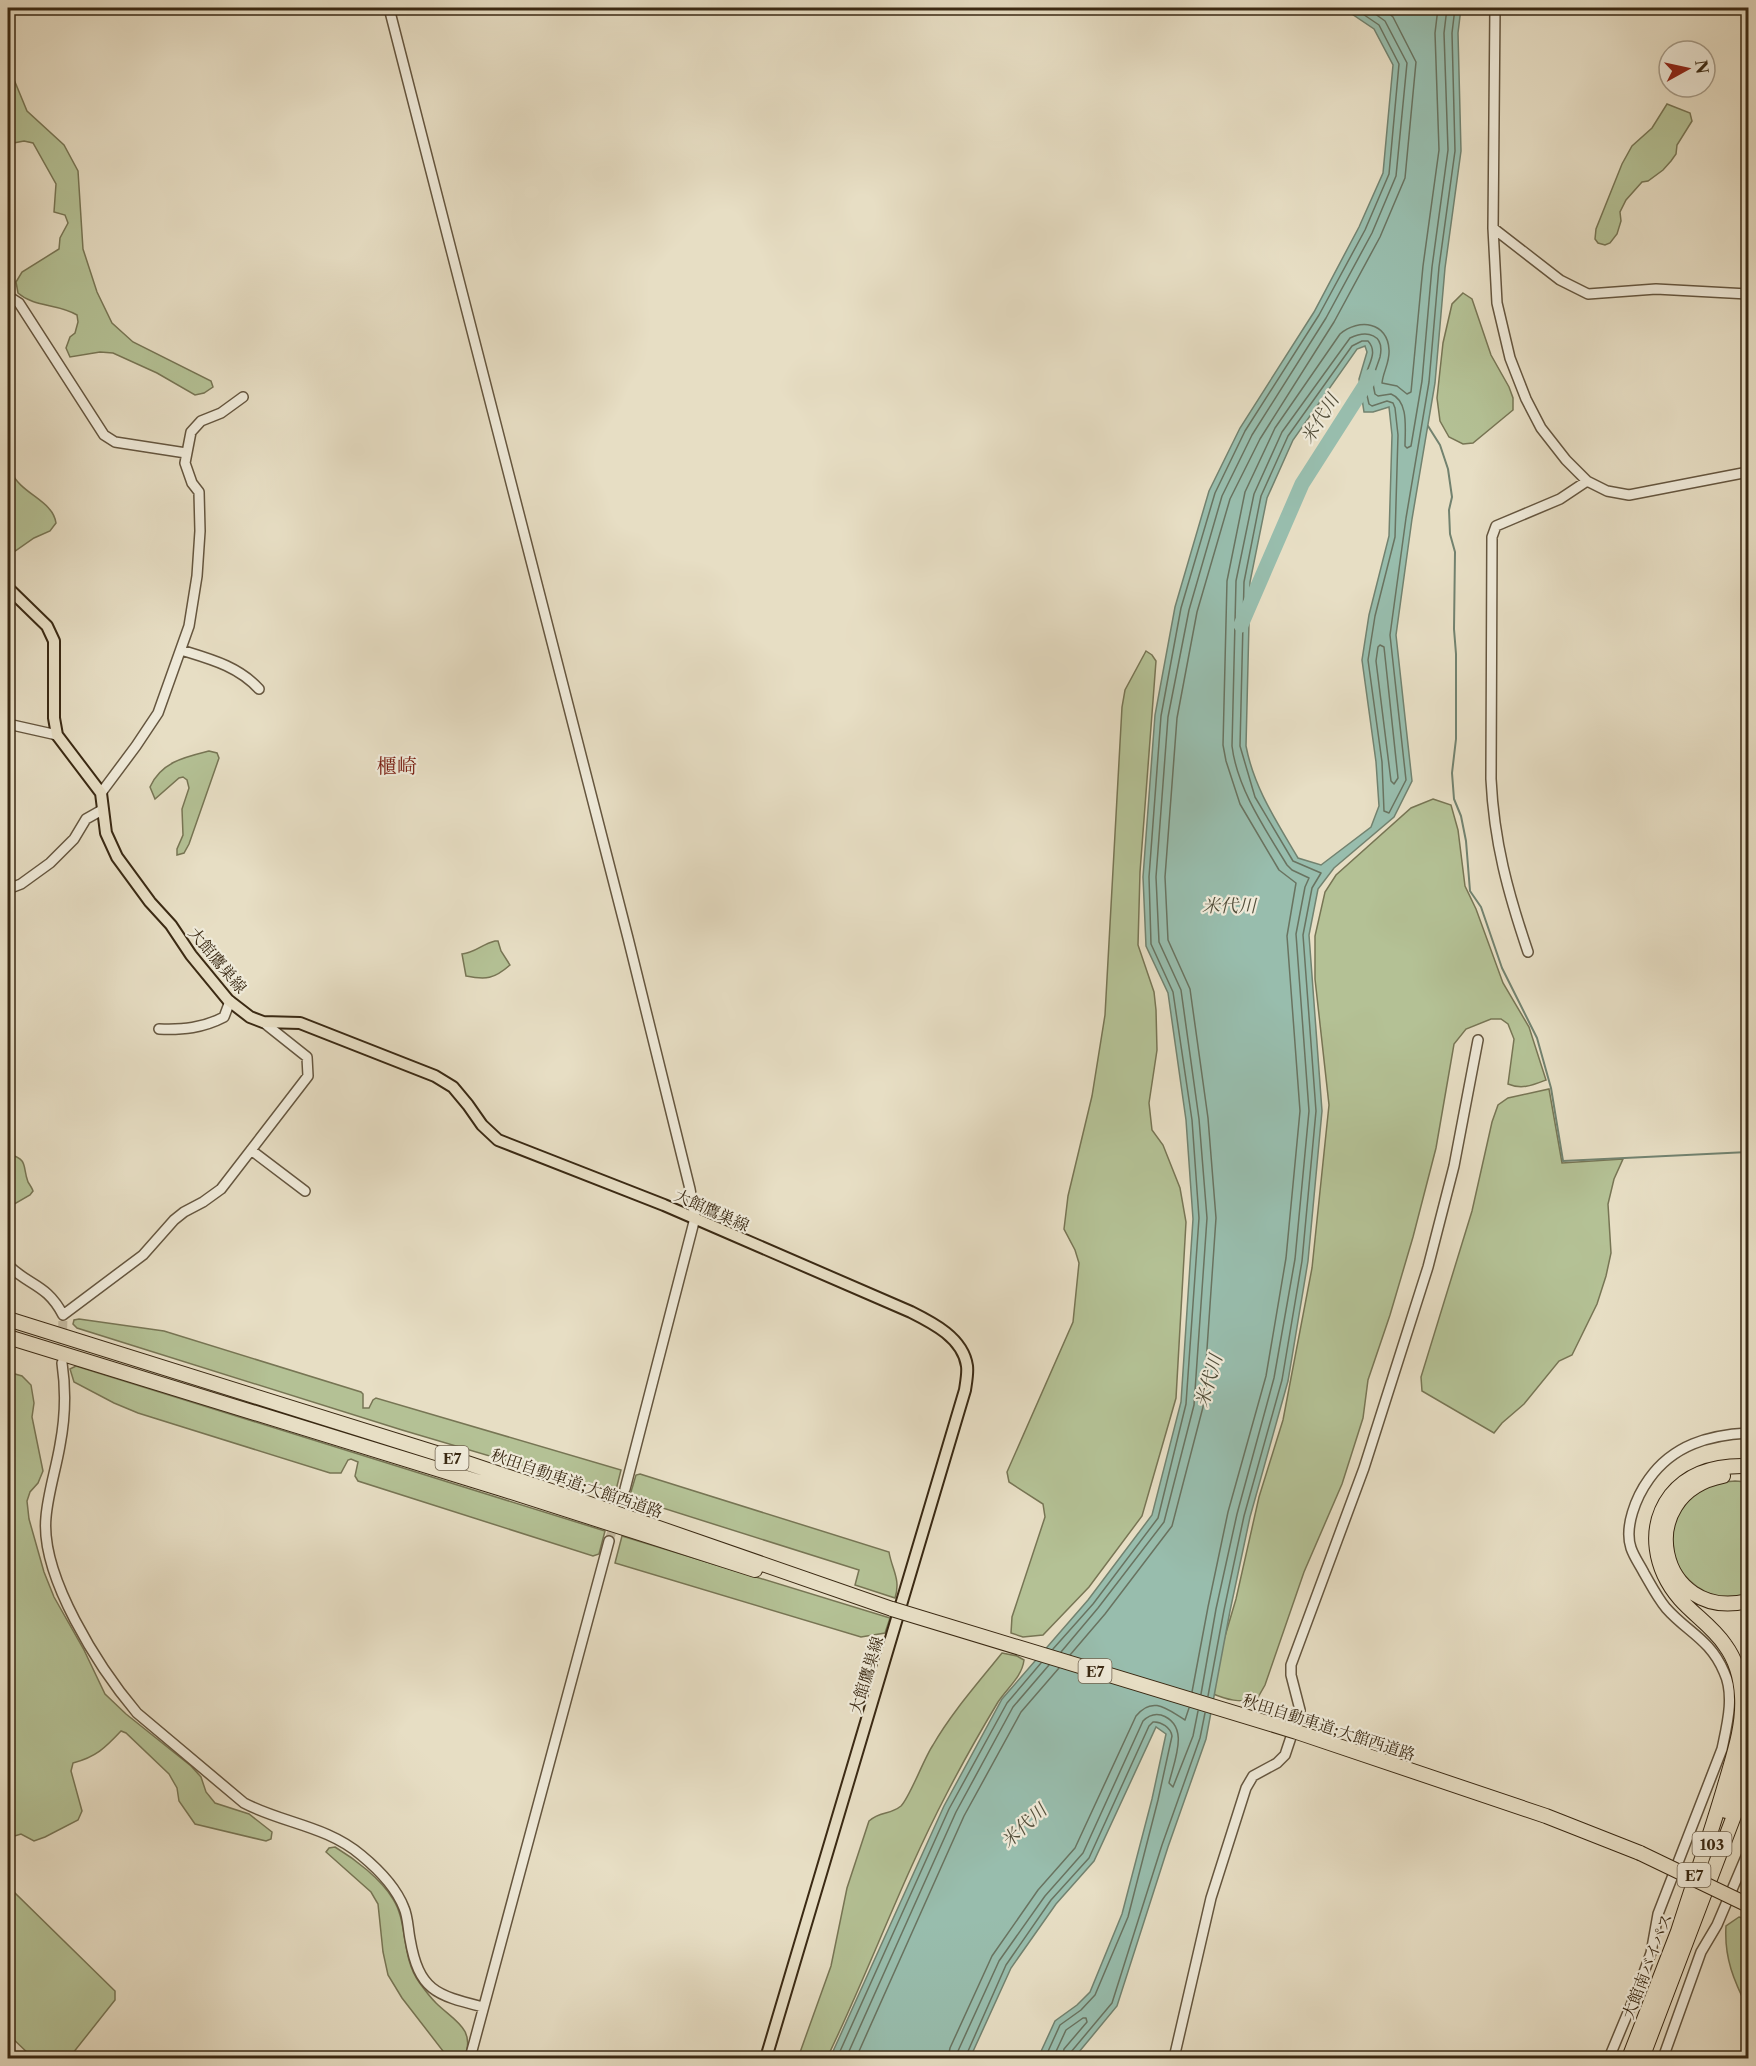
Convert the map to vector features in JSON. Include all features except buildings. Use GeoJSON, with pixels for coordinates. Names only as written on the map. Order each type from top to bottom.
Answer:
{"type":"FeatureCollection","features":[{"type":"Feature","properties":{"kind":"highway","name":"秋田自動車道;大館西道路"},"geometry":{"type":"LineString","coordinates":[[8,1320],[462,1462],[892,1609]]}},
{"type":"Feature","properties":{"kind":"highway","name":"秋田自動車道;大館西道路"},"geometry":{"type":"LineString","coordinates":[[8,1337],[502,1489],[723,1561],[892,1609],[1297,1732],[1546,1816],[1640,1853],[1748,1902]]}},
{"type":"Feature","properties":{"kind":"highway"},"geometry":{"type":"LineString","coordinates":[[1676,1938],[1735,1749],[1742,1713],[1742,1697],[1737,1669],[1725,1644],[1680,1599],[1663,1572],[1656,1547],[1656,1533],[1666,1502],[1688,1479],[1711,1469],[1736,1465],[1749,1466]]}},
{"type":"Feature","properties":{"kind":"highway"},"geometry":{"type":"LineString","coordinates":[[1749,1475],[1732,1474],[1713,1478],[1688,1490],[1673,1509],[1668,1520],[1665,1539],[1667,1558],[1671,1568],[1677,1578],[1694,1594],[1715,1604],[1727,1605],[1749,1601]]}},
{"type":"Feature","properties":{"kind":"highway","name":"大館南バイパス"},"geometry":{"type":"LineString","coordinates":[[1629,2058],[1749,1750]]}},
{"type":"Feature","properties":{"kind":"highway","name":"大館南バイパス"},"geometry":{"type":"LineString","coordinates":[[1642,2058],[1749,1779]]}},
{"type":"Feature","properties":{"kind":"highway"},"geometry":{"type":"LineString","coordinates":[[1705,1896],[1749,1791]]}},
{"type":"Feature","properties":{"kind":"main road"},"geometry":{"type":"LineString","coordinates":[[8,588],[47,626],[54,640],[54,718],[57,735],[101,793]]}},
{"type":"Feature","properties":{"kind":"main road","name":"大館鷹巣線"},"geometry":{"type":"LineString","coordinates":[[101,793],[106,833],[117,857],[191,955],[230,1001],[250,1017],[263,1022],[300,1023],[435,1076],[453,1087],[482,1125],[498,1140],[695,1218],[933,1323],[950,1335],[960,1350],[967,1366],[962,1401],[766,2058]]}},
{"type":"Feature","properties":{"kind":"street"},"geometry":{"type":"LineString","coordinates":[[389,8],[628,938],[690,1189],[695,1218],[625,1489]]}},
{"type":"Feature","properties":{"kind":"street"},"geometry":{"type":"LineString","coordinates":[[1495,8],[1493,228],[1497,303],[1510,358],[1526,399],[1541,428],[1566,460],[1587,481],[1607,491],[1629,495],[1749,472]]}},
{"type":"Feature","properties":{"kind":"street"},"geometry":{"type":"LineString","coordinates":[[1493,228],[1560,280],[1588,294],[1656,289],[1749,294]]}},
{"type":"Feature","properties":{"kind":"street"},"geometry":{"type":"LineString","coordinates":[[8,296],[19,303],[104,435],[115,442],[186,453]]}},
{"type":"Feature","properties":{"kind":"street"},"geometry":{"type":"LineString","coordinates":[[101,793],[158,713],[189,626],[197,576],[200,531],[199,492],[192,483],[185,463],[191,432],[201,421],[221,413],[243,397]]}},
{"type":"Feature","properties":{"kind":"street"},"geometry":{"type":"LineString","coordinates":[[1528,952],[1504,874],[1492,817],[1492,537],[1496,526],[1560,499],[1587,481]]}},
{"type":"Feature","properties":{"kind":"street"},"geometry":{"type":"LineString","coordinates":[[181,650],[222,662],[249,678],[260,689]]}},
{"type":"Feature","properties":{"kind":"street"},"geometry":{"type":"LineString","coordinates":[[8,724],[57,735]]}},
{"type":"Feature","properties":{"kind":"street"},"geometry":{"type":"LineString","coordinates":[[8,889],[21,884],[50,863],[74,839],[86,819],[102,810]]}},
{"type":"Feature","properties":{"kind":"street"},"geometry":{"type":"LineString","coordinates":[[159,1029],[179,1030],[215,1022],[224,1017],[230,1001]]}},
{"type":"Feature","properties":{"kind":"street"},"geometry":{"type":"LineString","coordinates":[[8,1265],[16,1273],[47,1291],[63,1315],[143,1255],[179,1216],[221,1189],[308,1076],[307,1057],[263,1022]]}},
{"type":"Feature","properties":{"kind":"street"},"geometry":{"type":"LineString","coordinates":[[1174,2058],[1211,1898],[1246,1788],[1253,1776],[1277,1763],[1285,1755],[1300,1710],[1291,1675],[1291,1665],[1364,1468],[1428,1267],[1454,1166],[1478,1040]]}},
{"type":"Feature","properties":{"kind":"street"},"geometry":{"type":"LineString","coordinates":[[251,1150],[306,1191]]}},
{"type":"Feature","properties":{"kind":"street"},"geometry":{"type":"LineString","coordinates":[[62,1363],[64,1393],[62,1434],[46,1519],[49,1558],[56,1582],[103,1666],[136,1713],[244,1803],[262,1813],[328,1834],[360,1854],[390,1883],[405,1908],[414,1962],[422,1979],[439,1993],[453,2000],[483,2007]]}},
{"type":"Feature","properties":{"kind":"street"},"geometry":{"type":"LineString","coordinates":[[1609,2058],[1639,1986],[1651,1953],[1658,1914],[1722,1749],[1729,1705],[1726,1675],[1716,1656],[1704,1640],[1667,1609],[1631,1548],[1630,1534],[1633,1514],[1640,1491],[1664,1461],[1702,1439],[1749,1433]]}},
{"type":"Feature","properties":{"kind":"street"},"geometry":{"type":"LineString","coordinates":[[470,2058],[609,1541]]}},
{"type":"Feature","properties":{"kind":"street"},"geometry":{"type":"LineString","coordinates":[[1663,2058],[1701,1952],[1717,1925],[1749,1851]]}},
{"type":"Feature","properties":{"kind":"shaded area"},"geometry":{"type":"Polygon","coordinates":[[[8,65],[27,111],[64,145],[78,171],[83,249],[97,292],[112,323],[133,342],[211,381],[213,387],[204,393],[195,395],[157,373],[113,353],[100,352],[70,357],[66,348],[70,337],[75,333],[77,315],[32,301],[18,293],[16,282],[22,272],[59,249],[60,238],[68,223],[65,215],[54,212],[56,184],[33,143],[24,141],[8,144],[8,132],[13,127],[13,118],[8,106],[8,65]]]}},
{"type":"Feature","properties":{"kind":"shaded area"},"geometry":{"type":"Polygon","coordinates":[[[1667,104],[1690,113],[1692,121],[1677,145],[1676,154],[1663,170],[1648,181],[1642,182],[1626,200],[1620,212],[1621,221],[1617,234],[1610,243],[1605,245],[1598,243],[1595,239],[1596,229],[1622,164],[1632,146],[1652,128],[1667,104]]]}},
{"type":"Feature","properties":{"kind":"shaded area"},"geometry":{"type":"Polygon","coordinates":[[[1463,293],[1472,299],[1491,355],[1509,387],[1513,398],[1513,410],[1473,443],[1463,444],[1449,437],[1440,421],[1437,398],[1443,343],[1452,304],[1463,293]]]}},
{"type":"Feature","properties":{"kind":"shaded area"},"geometry":{"type":"Polygon","coordinates":[[[8,469],[21,486],[49,508],[56,523],[50,531],[34,538],[8,556],[8,469]]]}},
{"type":"Feature","properties":{"kind":"shaded area"},"geometry":{"type":"Polygon","coordinates":[[[1146,651],[1156,661],[1140,872],[1138,945],[1154,992],[1156,1010],[1157,1050],[1149,1103],[1152,1130],[1163,1145],[1180,1188],[1186,1222],[1176,1398],[1142,1516],[1089,1587],[1043,1635],[1023,1637],[1011,1633],[1012,1617],[1045,1517],[1043,1504],[1009,1482],[1007,1472],[1073,1322],[1079,1263],[1064,1229],[1068,1196],[1092,1096],[1105,1015],[1122,707],[1125,690],[1146,651]]]}},
{"type":"Feature","properties":{"kind":"shaded area"},"geometry":{"type":"Polygon","coordinates":[[[209,751],[217,753],[219,758],[189,844],[184,853],[177,855],[183,835],[182,809],[189,788],[187,780],[183,777],[179,778],[155,799],[150,787],[167,766],[183,758],[209,751]]]}},
{"type":"Feature","properties":{"kind":"shaded area"},"geometry":{"type":"Polygon","coordinates":[[[1433,799],[1451,805],[1458,830],[1465,886],[1476,909],[1503,983],[1529,1027],[1546,1080],[1523,1087],[1508,1084],[1514,1039],[1508,1024],[1501,1019],[1491,1019],[1466,1029],[1454,1044],[1436,1148],[1413,1237],[1368,1380],[1363,1418],[1342,1484],[1304,1572],[1265,1685],[1257,1699],[1239,1701],[1228,1699],[1211,1693],[1215,1670],[1236,1599],[1259,1497],[1283,1420],[1312,1268],[1329,1105],[1315,979],[1315,936],[1325,892],[1336,875],[1411,808],[1433,799]]]}},
{"type":"Feature","properties":{"kind":"shaded area"},"geometry":{"type":"Polygon","coordinates":[[[498,941],[510,965],[490,977],[466,976],[462,954],[498,941]]]}},
{"type":"Feature","properties":{"kind":"shaded area"},"geometry":{"type":"Polygon","coordinates":[[[1549,1089],[1562,1163],[1623,1159],[1614,1179],[1608,1204],[1611,1253],[1597,1304],[1572,1355],[1559,1361],[1524,1404],[1494,1433],[1422,1391],[1421,1377],[1472,1211],[1498,1105],[1508,1098],[1549,1089]]]}},
{"type":"Feature","properties":{"kind":"shaded area"},"geometry":{"type":"Polygon","coordinates":[[[8,1151],[24,1164],[28,1182],[33,1191],[11,1206],[8,1205],[8,1151]]]}},
{"type":"Feature","properties":{"kind":"shaded area"},"geometry":{"type":"Polygon","coordinates":[[[74,1320],[164,1331],[361,1392],[363,1408],[369,1408],[376,1398],[621,1470],[616,1490],[611,1492],[402,1430],[77,1328],[73,1324],[74,1320]]]}},
{"type":"Feature","properties":{"kind":"shaded area"},"geometry":{"type":"Polygon","coordinates":[[[76,1366],[605,1531],[599,1554],[593,1556],[358,1481],[355,1476],[358,1462],[351,1459],[348,1460],[341,1473],[330,1473],[138,1413],[74,1382],[70,1369],[76,1366]]]}},
{"type":"Feature","properties":{"kind":"shaded area"},"geometry":{"type":"Polygon","coordinates":[[[8,1372],[22,1376],[31,1385],[34,1403],[32,1417],[43,1471],[27,1501],[29,1519],[44,1572],[54,1597],[84,1650],[105,1694],[126,1714],[191,1766],[201,1777],[206,1792],[215,1803],[249,1814],[272,1832],[271,1839],[266,1841],[195,1824],[179,1801],[177,1788],[169,1774],[126,1733],[121,1731],[100,1751],[73,1763],[71,1771],[82,1811],[78,1820],[34,1841],[21,1834],[8,1838],[8,1372]]]}},
{"type":"Feature","properties":{"kind":"shaded area"},"geometry":{"type":"Polygon","coordinates":[[[640,1474],[889,1552],[897,1580],[895,1598],[855,1585],[859,1570],[631,1498],[636,1475],[640,1474]]]}},
{"type":"Feature","properties":{"kind":"shaded area"},"geometry":{"type":"Polygon","coordinates":[[[1735,1481],[1748,1482],[1748,1595],[1730,1599],[1720,1598],[1704,1591],[1689,1580],[1679,1567],[1673,1553],[1672,1538],[1675,1523],[1682,1509],[1693,1496],[1708,1486],[1735,1481]]]}},
{"type":"Feature","properties":{"kind":"shaded area"},"geometry":{"type":"Polygon","coordinates":[[[622,1536],[890,1618],[885,1633],[861,1637],[615,1563],[622,1536]]]}},
{"type":"Feature","properties":{"kind":"shaded area"},"geometry":{"type":"Polygon","coordinates":[[[1002,1653],[1024,1660],[1023,1666],[998,1702],[959,1770],[931,1826],[827,2058],[798,2058],[831,1966],[847,1888],[869,1821],[901,1806],[940,1733],[1002,1653]]]}},
{"type":"Feature","properties":{"kind":"shaded area"},"geometry":{"type":"Polygon","coordinates":[[[8,1846],[12,1857],[13,1891],[115,1991],[115,2000],[69,2058],[33,2058],[8,2034],[8,1846]]]}},
{"type":"Feature","properties":{"kind":"shaded area"},"geometry":{"type":"Polygon","coordinates":[[[335,1847],[367,1870],[382,1884],[393,1899],[401,1918],[413,1972],[432,1998],[456,2020],[465,2032],[467,2048],[464,2058],[440,2058],[443,2051],[402,1998],[388,1975],[378,1904],[371,1892],[326,1852],[329,1848],[335,1847]]]}},
{"type":"Feature","properties":{"kind":"shaded area"},"geometry":{"type":"Polygon","coordinates":[[[1739,1917],[1748,1920],[1748,2009],[1734,1979],[1727,1949],[1726,1926],[1739,1917]]]}},
{"type":"Feature","properties":{"kind":"water","name":"米代川"},"geometry":{"type":"Polygon","coordinates":[[[1343,8],[1461,8],[1458,33],[1461,151],[1445,268],[1435,383],[1412,519],[1396,635],[1412,781],[1394,817],[1334,868],[1318,889],[1309,935],[1322,1111],[1308,1261],[1288,1381],[1250,1517],[1206,1739],[1168,1847],[1117,2006],[1074,2058],[1038,2058],[1055,2021],[1090,1992],[1122,1914],[1152,1799],[1166,1734],[1156,1727],[1094,1861],[1056,1904],[1011,1968],[970,2058],[830,2058],[944,1806],[1002,1699],[1088,1600],[1152,1515],[1181,1402],[1193,1219],[1186,1120],[1168,993],[1146,946],[1143,877],[1155,715],[1175,607],[1209,491],[1240,428],[1314,312],[1359,227],[1383,173],[1393,65],[1374,29],[1343,8]],[[1365,346],[1357,349],[1293,440],[1267,498],[1250,582],[1246,746],[1260,790],[1298,858],[1321,865],[1371,827],[1379,806],[1376,762],[1362,660],[1369,615],[1389,536],[1392,435],[1389,407],[1364,412],[1359,379],[1367,352],[1365,346]]]}},
{"type":"Feature","properties":{"kind":"waterway","name":"米代川"},"geometry":{"type":"LineString","coordinates":[[1241,625],[1302,484],[1371,376]]}},
{"type":"Feature","properties":{"kind":"waterway"},"geometry":{"type":"LineString","coordinates":[[1428,426],[1440,445],[1448,469],[1452,497],[1449,510],[1450,534],[1455,552],[1456,654],[1456,739],[1452,773],[1454,799],[1461,816],[1466,841],[1470,891],[1481,907],[1502,968],[1537,1038],[1551,1088],[1563,1161],[1748,1152]]}},
{"type":"Feature","properties":{"kind":"tunnel"},"geometry":{"type":"LineString","coordinates":[[62,1357],[63,1315]]}},
{"type":"Feature","properties":{"kind":"tunnel"},"geometry":{"type":"LineString","coordinates":[[609,1541],[625,1489]]}},
{"type":"Feature","properties":{"kind":"district","name":"櫃崎"},"geometry":{"type":"Point","coordinates":[397,766]}}]}
